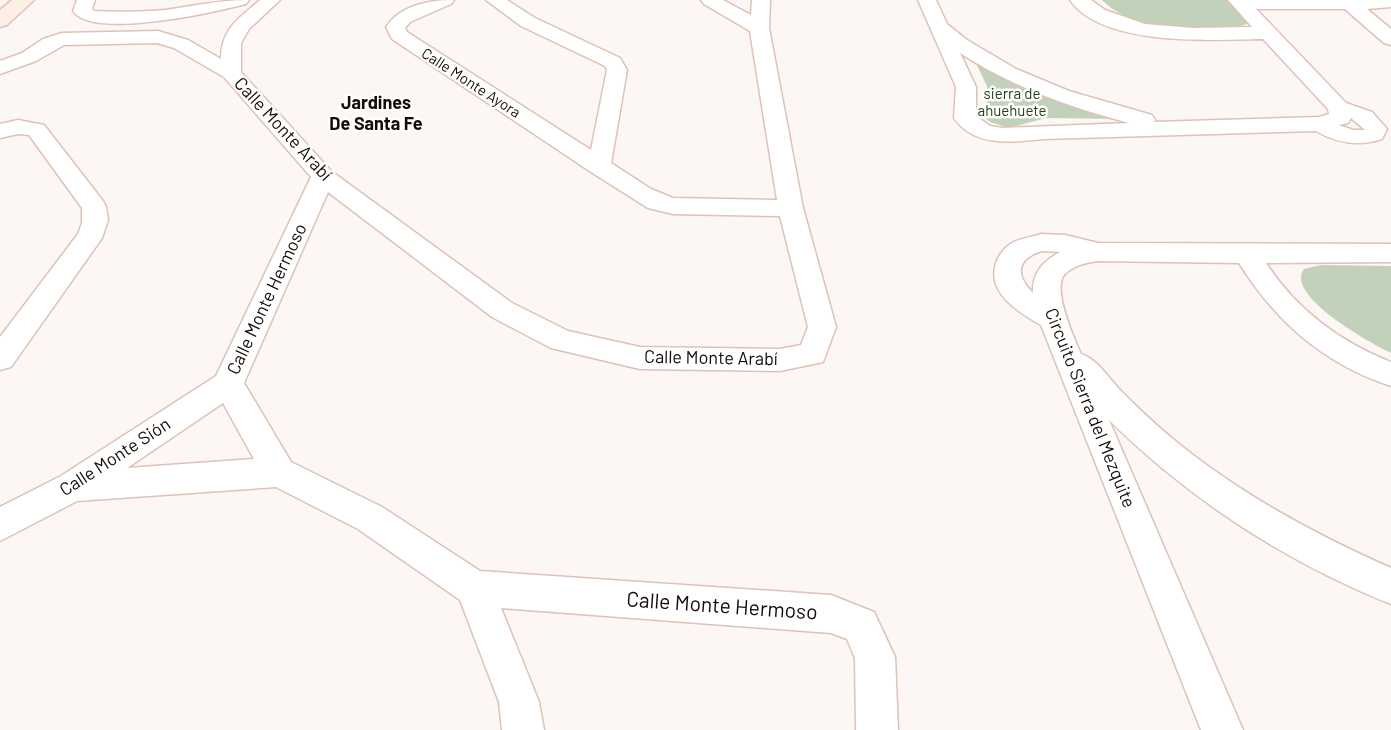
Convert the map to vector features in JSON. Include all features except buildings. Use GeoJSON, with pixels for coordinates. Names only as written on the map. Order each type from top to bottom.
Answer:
{"type":"FeatureCollection","features":[{"type":"Feature","properties":{"kind":"street"},"geometry":{"type":"LineString","coordinates":[[0,21],[24,0]]}},
{"type":"Feature","properties":{"kind":"street"},"geometry":{"type":"LineString","coordinates":[[86,0],[82,11],[89,16],[156,17],[210,9],[240,0]]}},
{"type":"Feature","properties":{"kind":"street","name":"Calle Monte Arabí"},"geometry":{"type":"LineString","coordinates":[[231,73],[231,43],[241,26],[271,0]]}},
{"type":"Feature","properties":{"kind":"street","name":"Calle Monte Ayora"},"geometry":{"type":"LineString","coordinates":[[445,0],[403,18],[395,27],[399,35],[599,166]]}},
{"type":"Feature","properties":{"kind":"street"},"geometry":{"type":"LineString","coordinates":[[495,0],[528,22],[613,62],[617,70],[599,166],[657,202],[673,206],[791,208]]}},
{"type":"Feature","properties":{"kind":"street"},"geometry":{"type":"LineString","coordinates":[[710,0],[759,28]]}},
{"type":"Feature","properties":{"kind":"street","name":"Calle Monte Arabí"},"geometry":{"type":"LineString","coordinates":[[0,68],[29,57],[50,43],[62,39],[159,37],[181,44],[231,73],[323,176],[502,310],[561,340],[640,358],[780,360],[813,354],[822,327],[791,208],[759,28],[760,0]]}},
{"type":"Feature","properties":{"kind":"street"},"geometry":{"type":"LineString","coordinates":[[927,0],[966,87],[965,118],[970,125],[983,132],[1006,136],[1044,132],[1320,124],[1340,118],[1339,108]]}},
{"type":"Feature","properties":{"kind":"street"},"geometry":{"type":"LineString","coordinates":[[1079,0],[1107,18],[1144,29],[1180,33],[1368,19],[1387,7]]}},
{"type":"Feature","properties":{"kind":"street"},"geometry":{"type":"LineString","coordinates":[[1238,2],[1347,1],[1387,7]]}},
{"type":"Feature","properties":{"kind":"street"},"geometry":{"type":"LineString","coordinates":[[1347,1],[1391,39]]}},
{"type":"Feature","properties":{"kind":"street"},"geometry":{"type":"LineString","coordinates":[[1238,2],[1339,108],[1364,116],[1376,129],[1374,134],[1367,137],[1342,135],[1320,124]]}},
{"type":"Feature","properties":{"kind":"street"},"geometry":{"type":"LineString","coordinates":[[138,37],[156,17]]}},
{"type":"Feature","properties":{"kind":"street"},"geometry":{"type":"LineString","coordinates":[[936,24],[987,61],[1034,85],[1092,106],[1189,129]]}},
{"type":"Feature","properties":{"kind":"street"},"geometry":{"type":"LineString","coordinates":[[0,131],[18,127],[36,130],[94,207],[96,225],[89,238],[0,358]]}},
{"type":"Feature","properties":{"kind":"street","name":"Calle Monte Hermoso"},"geometry":{"type":"LineString","coordinates":[[323,176],[228,384],[279,472],[370,518],[474,588],[831,614],[860,625],[875,657],[877,730]]}},
{"type":"Feature","properties":{"kind":"street"},"geometry":{"type":"LineString","coordinates":[[1096,252],[1080,246],[1048,241],[1021,248],[1012,255],[1007,263],[1008,283],[1015,294],[1058,332],[1093,382],[1131,422],[1179,462],[1235,502],[1298,541],[1391,586]]}},
{"type":"Feature","properties":{"kind":"street","name":"Circuito Sierra del Mezquite"},"geometry":{"type":"LineString","coordinates":[[1222,730],[1058,332],[1047,298],[1046,283],[1053,268],[1070,258],[1096,252],[1391,253]]}},
{"type":"Feature","properties":{"kind":"street"},"geometry":{"type":"LineString","coordinates":[[1246,254],[1278,300],[1299,322],[1339,351],[1391,374]]}},
{"type":"Feature","properties":{"kind":"street","name":"Calle Monte Sión"},"geometry":{"type":"LineString","coordinates":[[0,525],[73,486],[228,384]]}},
{"type":"Feature","properties":{"kind":"street"},"geometry":{"type":"LineString","coordinates":[[73,486],[279,472]]}},
{"type":"Feature","properties":{"kind":"street"},"geometry":{"type":"LineString","coordinates":[[474,588],[519,702],[523,730]]}},
{"type":"Feature","properties":{"kind":"green space"},"geometry":{"type":"Polygon","coordinates":[[[1102,0],[1230,0],[1250,22],[1241,26],[1227,27],[1154,24],[1126,16],[1102,0]]]}},
{"type":"Feature","properties":{"kind":"green space","name":"sierra de ahuehuete"},"geometry":{"type":"Polygon","coordinates":[[[971,53],[1126,119],[1046,118],[1009,128],[990,122],[983,116],[988,99],[987,86],[971,53]]]}},
{"type":"Feature","properties":{"kind":"green space"},"geometry":{"type":"Polygon","coordinates":[[[1321,265],[1391,266],[1391,353],[1333,318],[1306,292],[1301,280],[1304,269],[1321,265]]]}},
{"type":"Feature","properties":{"kind":"district","name":"Jardines De Santa Fe"},"geometry":{"type":"Point","coordinates":[376,113]}}]}
